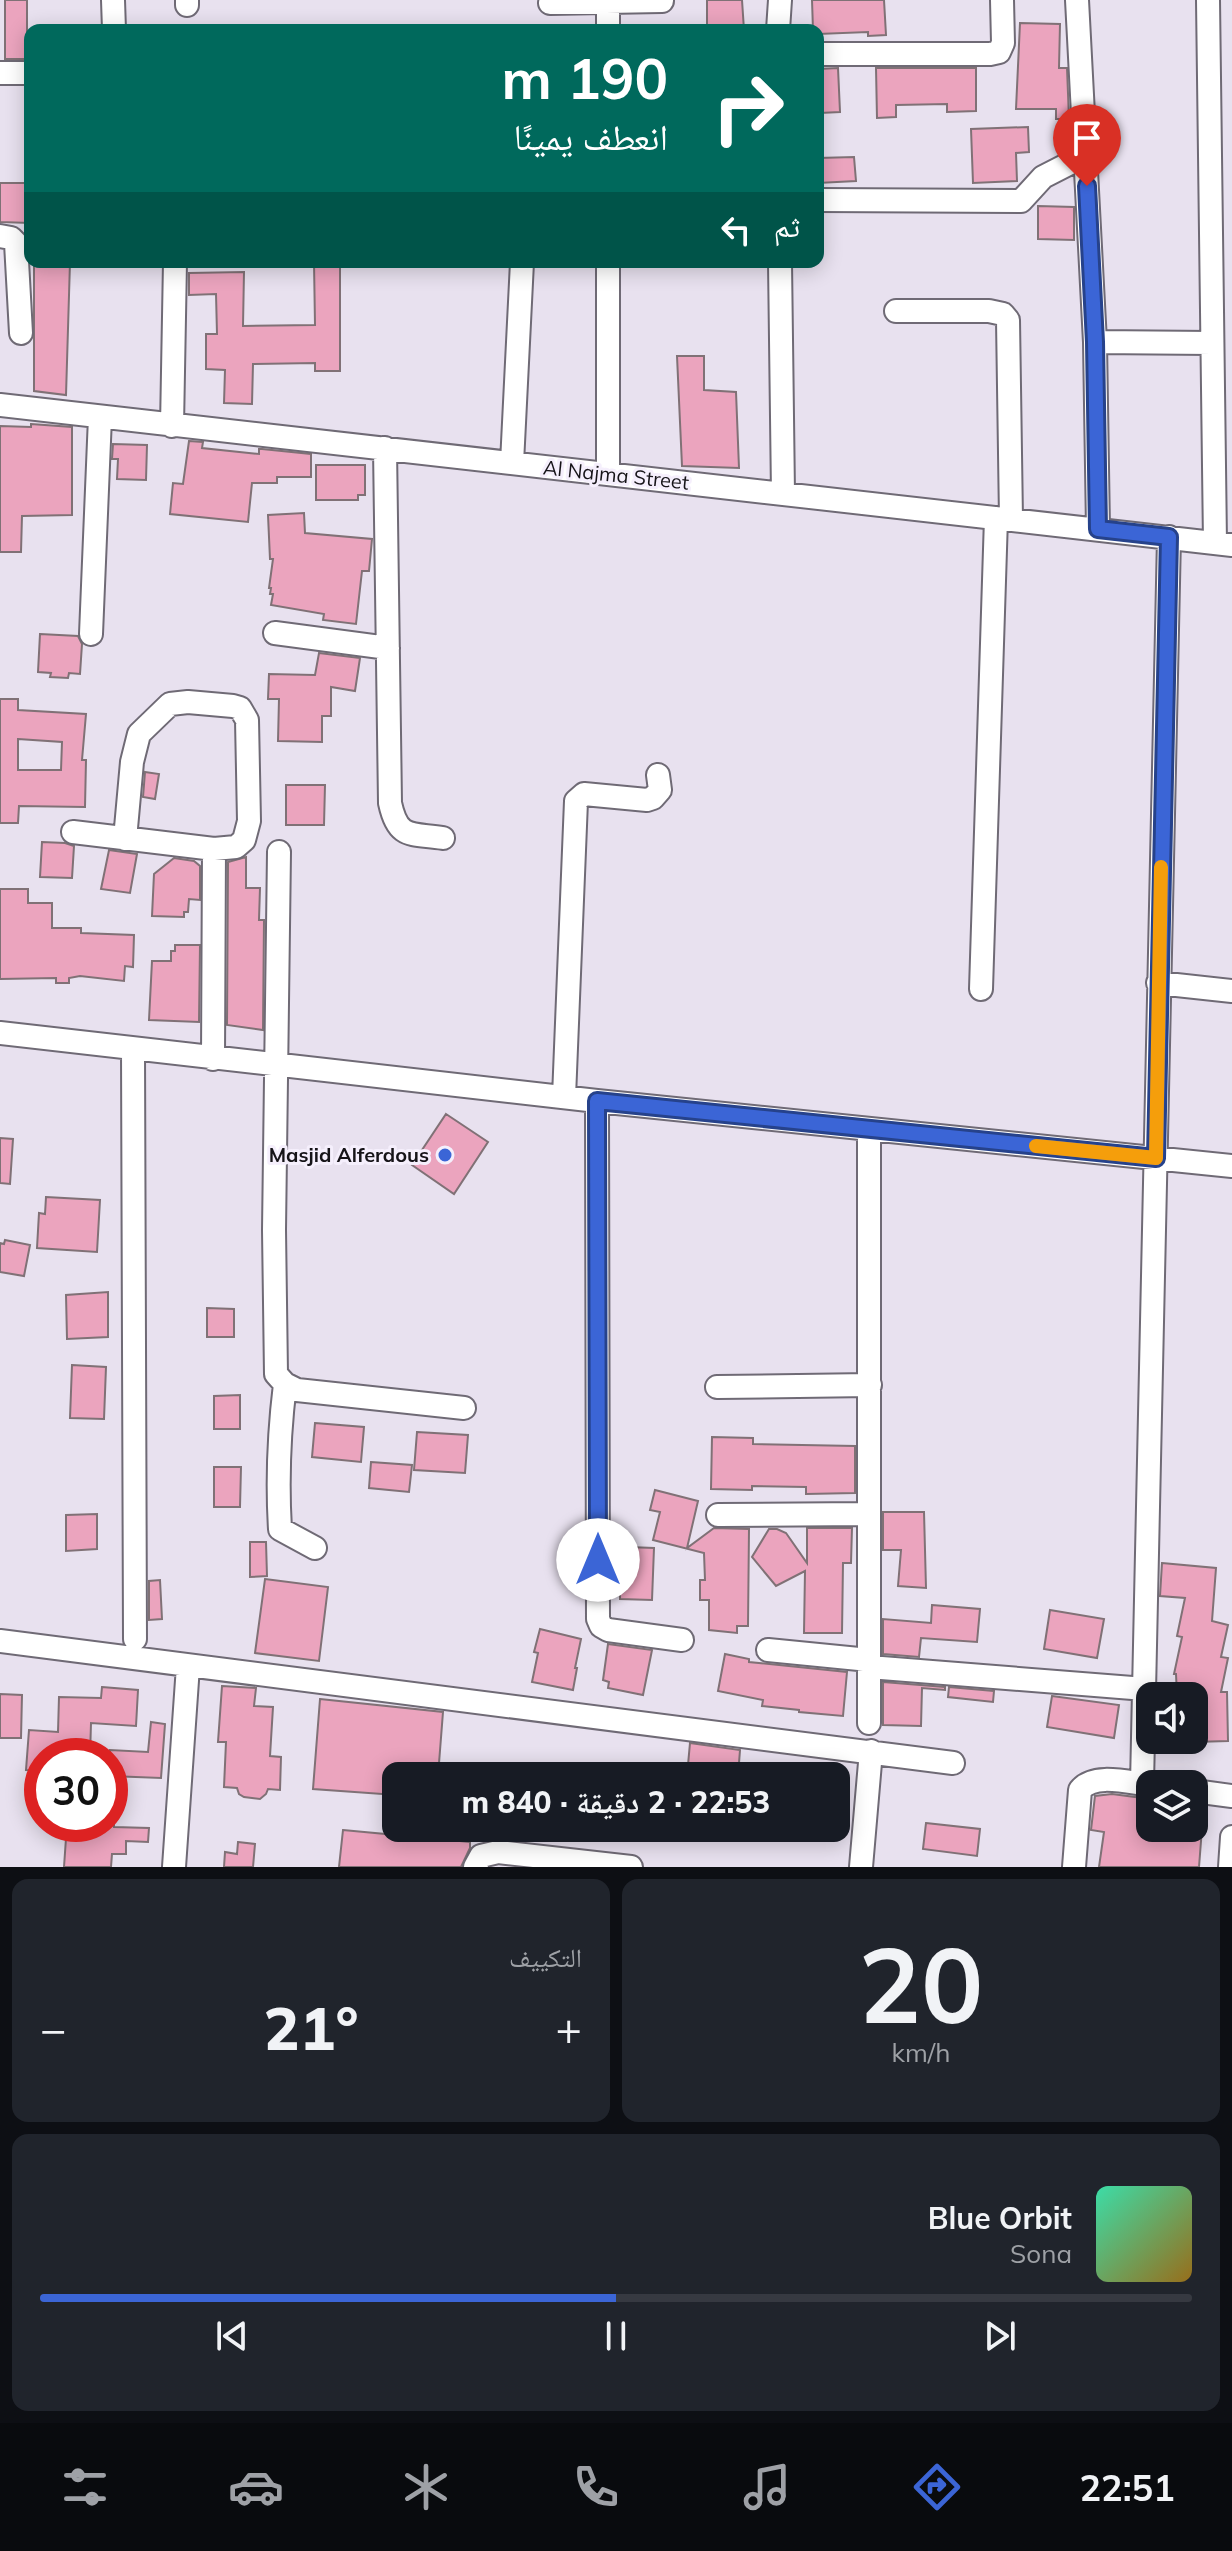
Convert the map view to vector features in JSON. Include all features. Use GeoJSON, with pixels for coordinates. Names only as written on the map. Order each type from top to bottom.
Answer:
{"type":"FeatureCollection","features":[{"type":"Feature","properties":{"kind":"street"},"geometry":{"type":"LineString","coordinates":[[113,0],[114,24]]}},
{"type":"Feature","properties":{"kind":"street"},"geometry":{"type":"LineString","coordinates":[[778,24],[780,0]]}},
{"type":"Feature","properties":{"kind":"street"},"geometry":{"type":"LineString","coordinates":[[824,54],[999,52],[1003,43],[1002,0]]}},
{"type":"Feature","properties":{"kind":"street"},"geometry":{"type":"LineString","coordinates":[[1077,0],[1095,342],[1098,529]]}},
{"type":"Feature","properties":{"kind":"street"},"geometry":{"type":"LineString","coordinates":[[1208,0],[1212,343],[1223,544]]}},
{"type":"Feature","properties":{"kind":"street"},"geometry":{"type":"LineString","coordinates":[[550,3],[662,1]]}},
{"type":"Feature","properties":{"kind":"street"},"geometry":{"type":"LineString","coordinates":[[608,3],[608,24]]}},
{"type":"Feature","properties":{"kind":"street"},"geometry":{"type":"LineString","coordinates":[[0,73],[24,73]]}},
{"type":"Feature","properties":{"kind":"street"},"geometry":{"type":"LineString","coordinates":[[824,200],[1021,201],[1043,177],[1086,155]]}},
{"type":"Feature","properties":{"kind":"street"},"geometry":{"type":"LineString","coordinates":[[0,236],[11,238],[16,243],[21,333]]}},
{"type":"Feature","properties":{"kind":"street"},"geometry":{"type":"LineString","coordinates":[[172,426],[175,268]]}},
{"type":"Feature","properties":{"kind":"street"},"geometry":{"type":"LineString","coordinates":[[512,463],[522,268]]}},
{"type":"Feature","properties":{"kind":"street"},"geometry":{"type":"LineString","coordinates":[[608,268],[608,474]]}},
{"type":"Feature","properties":{"kind":"street"},"geometry":{"type":"LineString","coordinates":[[780,268],[783,494]]}},
{"type":"Feature","properties":{"kind":"street"},"geometry":{"type":"LineString","coordinates":[[896,311],[989,311],[1003,314],[1008,320],[1004,519],[981,989]]}},
{"type":"Feature","properties":{"kind":"street"},"geometry":{"type":"LineString","coordinates":[[1095,342],[1212,343]]}},
{"type":"Feature","properties":{"kind":"street","name":"Al Najma Street"},"geometry":{"type":"LineString","coordinates":[[0,405],[1223,544]]}},
{"type":"Feature","properties":{"kind":"street"},"geometry":{"type":"LineString","coordinates":[[91,634],[100,417]]}},
{"type":"Feature","properties":{"kind":"street"},"geometry":{"type":"LineString","coordinates":[[385,448],[390,803],[396,826],[403,832],[443,838]]}},
{"type":"Feature","properties":{"kind":"street"},"geometry":{"type":"LineString","coordinates":[[1145,1682],[1169,537]]}},
{"type":"Feature","properties":{"kind":"street"},"geometry":{"type":"LineString","coordinates":[[275,633],[388,648]]}},
{"type":"Feature","properties":{"kind":"street"},"geometry":{"type":"LineString","coordinates":[[73,832],[125,839],[214,849],[236,847],[244,840],[249,821],[247,720],[240,708],[188,702],[170,704],[139,734],[132,762],[125,839]]}},
{"type":"Feature","properties":{"kind":"street"},"geometry":{"type":"LineString","coordinates":[[564,1097],[576,801],[584,794],[647,800],[660,790],[658,775]]}},
{"type":"Feature","properties":{"kind":"street"},"geometry":{"type":"LineString","coordinates":[[213,1059],[214,849]]}},
{"type":"Feature","properties":{"kind":"street"},"geometry":{"type":"LineString","coordinates":[[279,852],[274,1230],[276,1374],[285,1384],[297,1390],[464,1408]]}},
{"type":"Feature","properties":{"kind":"street"},"geometry":{"type":"LineString","coordinates":[[1158,983],[1232,991]]}},
{"type":"Feature","properties":{"kind":"street"},"geometry":{"type":"LineString","coordinates":[[0,1033],[597,1101],[1232,1166]]}},
{"type":"Feature","properties":{"kind":"street"},"geometry":{"type":"LineString","coordinates":[[133,1050],[135,1639]]}},
{"type":"Feature","properties":{"kind":"street"},"geometry":{"type":"LineString","coordinates":[[597,1101],[598,1619],[601,1626],[608,1630],[682,1640]]}},
{"type":"Feature","properties":{"kind":"street"},"geometry":{"type":"LineString","coordinates":[[869,1130],[869,1723]]}},
{"type":"Feature","properties":{"kind":"street"},"geometry":{"type":"LineString","coordinates":[[285,1384],[277,1486],[280,1529],[315,1548]]}},
{"type":"Feature","properties":{"kind":"street"},"geometry":{"type":"LineString","coordinates":[[717,1387],[870,1385]]}},
{"type":"Feature","properties":{"kind":"street"},"geometry":{"type":"LineString","coordinates":[[718,1515],[868,1514]]}},
{"type":"Feature","properties":{"kind":"street"},"geometry":{"type":"LineString","coordinates":[[0,1641],[953,1763]]}},
{"type":"Feature","properties":{"kind":"street"},"geometry":{"type":"LineString","coordinates":[[768,1650],[869,1664],[1136,1688]]}},
{"type":"Feature","properties":{"kind":"street"},"geometry":{"type":"LineString","coordinates":[[174,1867],[188,1666]]}},
{"type":"Feature","properties":{"kind":"street"},"geometry":{"type":"LineString","coordinates":[[863,1867],[871,1751]]}},
{"type":"Feature","properties":{"kind":"street"},"geometry":{"type":"LineString","coordinates":[[1074,1867],[1080,1790],[1086,1782],[1097,1780],[1136,1784]]}},
{"type":"Feature","properties":{"kind":"street"},"geometry":{"type":"LineString","coordinates":[[1208,1793],[1232,1796]]}},
{"type":"Feature","properties":{"kind":"street"},"geometry":{"type":"LineString","coordinates":[[1230,1867],[1232,1837]]}},
{"type":"Feature","properties":{"kind":"street"},"geometry":{"type":"LineString","coordinates":[[475,1867],[481,1856],[498,1852],[518,1861],[631,1867]]}},
{"type":"Feature","properties":{"kind":"building"},"geometry":{"type":"Polygon","coordinates":[[[5,0],[27,0],[24,59],[5,59],[5,0]]]}},
{"type":"Feature","properties":{"kind":"building"},"geometry":{"type":"Polygon","coordinates":[[[707,0],[742,0],[744,24],[707,24],[707,0]]]}},
{"type":"Feature","properties":{"kind":"building"},"geometry":{"type":"Polygon","coordinates":[[[812,0],[884,0],[886,35],[868,36],[868,32],[824,34],[824,24],[813,24],[812,0]]]}},
{"type":"Feature","properties":{"kind":"building"},"geometry":{"type":"Polygon","coordinates":[[[1020,23],[1060,24],[1059,68],[1067,68],[1069,119],[1056,119],[1056,109],[1016,109],[1020,23]]]}},
{"type":"Feature","properties":{"kind":"building"},"geometry":{"type":"Polygon","coordinates":[[[838,68],[840,112],[824,113],[824,69],[838,68]]]}},
{"type":"Feature","properties":{"kind":"building"},"geometry":{"type":"Polygon","coordinates":[[[876,68],[976,68],[976,111],[947,112],[947,104],[896,105],[896,117],[877,118],[876,68]]]}},
{"type":"Feature","properties":{"kind":"building"},"geometry":{"type":"Polygon","coordinates":[[[1028,127],[1029,152],[1016,153],[1017,181],[973,183],[971,129],[1028,127]]]}},
{"type":"Feature","properties":{"kind":"building"},"geometry":{"type":"Polygon","coordinates":[[[854,157],[856,181],[824,183],[824,158],[854,157]]]}},
{"type":"Feature","properties":{"kind":"building"},"geometry":{"type":"Polygon","coordinates":[[[0,183],[24,183],[24,223],[0,222],[0,183]]]}},
{"type":"Feature","properties":{"kind":"building"},"geometry":{"type":"Polygon","coordinates":[[[1038,206],[1074,207],[1074,240],[1038,239],[1038,206]]]}},
{"type":"Feature","properties":{"kind":"building"},"geometry":{"type":"Polygon","coordinates":[[[34,268],[70,268],[66,395],[34,391],[34,268]]]}},
{"type":"Feature","properties":{"kind":"building"},"geometry":{"type":"Polygon","coordinates":[[[314,268],[340,268],[340,371],[315,371],[315,363],[253,364],[252,404],[224,403],[225,370],[206,369],[206,334],[217,334],[216,294],[189,295],[189,273],[244,272],[243,326],[315,325],[314,268]]]}},
{"type":"Feature","properties":{"kind":"building"},"geometry":{"type":"Polygon","coordinates":[[[677,356],[704,356],[704,390],[736,392],[739,468],[682,466],[677,356]]]}},
{"type":"Feature","properties":{"kind":"building"},"geometry":{"type":"Polygon","coordinates":[[[31,424],[72,427],[72,515],[22,516],[21,552],[0,552],[0,426],[31,427],[31,424]]]}},
{"type":"Feature","properties":{"kind":"building"},"geometry":{"type":"Polygon","coordinates":[[[189,441],[203,442],[202,448],[259,454],[259,449],[262,449],[311,454],[311,477],[277,477],[277,483],[252,483],[248,522],[170,514],[173,483],[183,484],[189,441]]]}},
{"type":"Feature","properties":{"kind":"building"},"geometry":{"type":"Polygon","coordinates":[[[113,444],[147,445],[146,480],[117,479],[118,459],[112,459],[113,444]]]}},
{"type":"Feature","properties":{"kind":"building"},"geometry":{"type":"Polygon","coordinates":[[[316,465],[365,465],[365,495],[358,495],[358,500],[316,500],[316,465]]]}},
{"type":"Feature","properties":{"kind":"building"},"geometry":{"type":"Polygon","coordinates":[[[304,513],[305,533],[372,539],[369,571],[362,571],[356,624],[323,620],[324,614],[271,605],[273,594],[270,594],[269,588],[273,559],[270,559],[268,515],[304,513]]]}},
{"type":"Feature","properties":{"kind":"building"},"geometry":{"type":"Polygon","coordinates":[[[40,634],[78,636],[82,644],[80,674],[69,673],[68,678],[50,677],[51,673],[38,672],[40,634]]]}},
{"type":"Feature","properties":{"kind":"building"},"geometry":{"type":"Polygon","coordinates":[[[319,653],[360,658],[355,691],[331,687],[331,716],[322,716],[322,742],[278,741],[279,699],[268,699],[269,674],[315,675],[319,653]]]}},
{"type":"Feature","properties":{"kind":"building"},"geometry":{"type":"Polygon","coordinates":[[[0,699],[18,699],[18,710],[86,714],[82,760],[86,760],[85,807],[19,806],[18,823],[0,823],[0,699]],[[18,739],[18,770],[61,770],[62,742],[18,739]]]}},
{"type":"Feature","properties":{"kind":"building"},"geometry":{"type":"Polygon","coordinates":[[[145,772],[159,774],[155,799],[143,797],[145,772]]]}},
{"type":"Feature","properties":{"kind":"building"},"geometry":{"type":"Polygon","coordinates":[[[286,785],[325,785],[324,825],[286,825],[286,785]]]}},
{"type":"Feature","properties":{"kind":"building"},"geometry":{"type":"Polygon","coordinates":[[[42,842],[74,846],[72,878],[40,877],[42,842]]]}},
{"type":"Feature","properties":{"kind":"building"},"geometry":{"type":"Polygon","coordinates":[[[109,850],[137,854],[130,893],[101,889],[109,850]]]}},
{"type":"Feature","properties":{"kind":"building"},"geometry":{"type":"Polygon","coordinates":[[[246,857],[246,888],[260,888],[259,920],[264,920],[263,1030],[227,1025],[228,862],[246,857]]]}},
{"type":"Feature","properties":{"kind":"building"},"geometry":{"type":"Polygon","coordinates":[[[174,858],[194,861],[200,866],[200,900],[189,899],[188,912],[184,912],[184,917],[152,916],[154,874],[174,858]]]}},
{"type":"Feature","properties":{"kind":"building"},"geometry":{"type":"Polygon","coordinates":[[[0,889],[28,889],[28,903],[52,903],[52,928],[81,928],[81,933],[134,935],[133,967],[125,966],[124,981],[80,976],[69,978],[69,983],[56,983],[56,978],[0,979],[0,889]]]}},
{"type":"Feature","properties":{"kind":"building"},"geometry":{"type":"Polygon","coordinates":[[[175,945],[200,945],[199,1022],[149,1020],[152,961],[171,961],[171,951],[175,951],[175,945]]]}},
{"type":"Feature","properties":{"kind":"building"},"geometry":{"type":"Polygon","coordinates":[[[446,1114],[488,1142],[454,1194],[412,1165],[446,1114]]]}},
{"type":"Feature","properties":{"kind":"building"},"geometry":{"type":"Polygon","coordinates":[[[0,1138],[13,1139],[10,1184],[0,1183],[0,1138]]]}},
{"type":"Feature","properties":{"kind":"building"},"geometry":{"type":"Polygon","coordinates":[[[46,1197],[100,1200],[97,1252],[37,1248],[39,1213],[45,1214],[46,1197]]]}},
{"type":"Feature","properties":{"kind":"building"},"geometry":{"type":"Polygon","coordinates":[[[5,1240],[30,1245],[24,1276],[0,1272],[0,1243],[4,1244],[5,1240]]]}},
{"type":"Feature","properties":{"kind":"building"},"geometry":{"type":"Polygon","coordinates":[[[108,1292],[108,1337],[67,1339],[66,1295],[108,1292]]]}},
{"type":"Feature","properties":{"kind":"building"},"geometry":{"type":"Polygon","coordinates":[[[207,1308],[234,1309],[234,1337],[207,1337],[207,1308]]]}},
{"type":"Feature","properties":{"kind":"building"},"geometry":{"type":"Polygon","coordinates":[[[72,1365],[106,1367],[104,1419],[70,1418],[72,1365]]]}},
{"type":"Feature","properties":{"kind":"building"},"geometry":{"type":"Polygon","coordinates":[[[240,1395],[240,1429],[214,1429],[214,1396],[240,1395]]]}},
{"type":"Feature","properties":{"kind":"building"},"geometry":{"type":"Polygon","coordinates":[[[315,1423],[364,1427],[361,1462],[312,1457],[315,1423]]]}},
{"type":"Feature","properties":{"kind":"building"},"geometry":{"type":"Polygon","coordinates":[[[417,1432],[468,1435],[465,1473],[414,1470],[417,1432]]]}},
{"type":"Feature","properties":{"kind":"building"},"geometry":{"type":"Polygon","coordinates":[[[712,1437],[753,1438],[753,1444],[855,1446],[855,1493],[806,1494],[806,1487],[711,1489],[712,1437]]]}},
{"type":"Feature","properties":{"kind":"building"},"geometry":{"type":"Polygon","coordinates":[[[371,1462],[412,1465],[409,1492],[369,1488],[371,1462]]]}},
{"type":"Feature","properties":{"kind":"building"},"geometry":{"type":"Polygon","coordinates":[[[214,1467],[241,1467],[240,1507],[214,1507],[214,1467]]]}},
{"type":"Feature","properties":{"kind":"building"},"geometry":{"type":"Polygon","coordinates":[[[655,1490],[698,1501],[687,1548],[714,1528],[749,1529],[748,1626],[737,1626],[737,1633],[709,1630],[709,1600],[700,1600],[700,1580],[705,1580],[704,1553],[653,1540],[660,1512],[650,1510],[655,1490]]]}},
{"type":"Feature","properties":{"kind":"building"},"geometry":{"type":"Polygon","coordinates":[[[883,1512],[924,1512],[926,1588],[898,1586],[901,1550],[883,1550],[883,1512]]]}},
{"type":"Feature","properties":{"kind":"building"},"geometry":{"type":"Polygon","coordinates":[[[97,1514],[97,1549],[66,1551],[66,1515],[97,1514]]]}},
{"type":"Feature","properties":{"kind":"building"},"geometry":{"type":"Polygon","coordinates":[[[807,1528],[852,1528],[851,1563],[843,1563],[842,1633],[804,1633],[805,1571],[776,1586],[752,1557],[769,1529],[777,1529],[786,1533],[807,1563],[807,1528]]]}},
{"type":"Feature","properties":{"kind":"building"},"geometry":{"type":"Polygon","coordinates":[[[250,1542],[266,1542],[267,1576],[250,1577],[250,1542]]]}},
{"type":"Feature","properties":{"kind":"building"},"geometry":{"type":"Polygon","coordinates":[[[628,1547],[654,1548],[652,1600],[620,1599],[620,1585],[615,1584],[616,1553],[628,1554],[628,1547]]]}},
{"type":"Feature","properties":{"kind":"building"},"geometry":{"type":"Polygon","coordinates":[[[1162,1563],[1216,1568],[1212,1621],[1228,1625],[1221,1657],[1228,1658],[1221,1692],[1227,1692],[1228,1741],[1208,1742],[1208,1682],[1176,1682],[1174,1674],[1182,1637],[1177,1636],[1185,1598],[1160,1596],[1162,1563]]]}},
{"type":"Feature","properties":{"kind":"building"},"geometry":{"type":"Polygon","coordinates":[[[265,1579],[328,1587],[319,1661],[255,1653],[265,1579]]]}},
{"type":"Feature","properties":{"kind":"building"},"geometry":{"type":"Polygon","coordinates":[[[160,1580],[162,1619],[149,1620],[149,1581],[160,1580]]]}},
{"type":"Feature","properties":{"kind":"building"},"geometry":{"type":"Polygon","coordinates":[[[932,1605],[980,1609],[977,1642],[921,1638],[919,1657],[883,1654],[883,1619],[931,1623],[932,1605]]]}},
{"type":"Feature","properties":{"kind":"building"},"geometry":{"type":"Polygon","coordinates":[[[1050,1610],[1104,1619],[1097,1658],[1044,1649],[1050,1610]]]}},
{"type":"Feature","properties":{"kind":"building"},"geometry":{"type":"Polygon","coordinates":[[[540,1629],[581,1639],[573,1690],[532,1682],[538,1653],[534,1652],[540,1629]]]}},
{"type":"Feature","properties":{"kind":"building"},"geometry":{"type":"Polygon","coordinates":[[[608,1644],[652,1650],[643,1695],[608,1688],[609,1682],[603,1680],[608,1644]]]}},
{"type":"Feature","properties":{"kind":"building"},"geometry":{"type":"Polygon","coordinates":[[[725,1654],[749,1659],[749,1662],[847,1672],[843,1716],[762,1706],[763,1700],[718,1691],[725,1654]]]}},
{"type":"Feature","properties":{"kind":"building"},"geometry":{"type":"Polygon","coordinates":[[[883,1682],[945,1687],[945,1690],[922,1688],[921,1726],[883,1725],[883,1682]]]}},
{"type":"Feature","properties":{"kind":"building"},"geometry":{"type":"Polygon","coordinates":[[[222,1686],[256,1688],[254,1706],[273,1707],[270,1756],[281,1757],[280,1790],[268,1789],[260,1799],[244,1797],[237,1788],[224,1787],[226,1742],[218,1742],[222,1686]]]}},
{"type":"Feature","properties":{"kind":"building"},"geometry":{"type":"Polygon","coordinates":[[[102,1687],[138,1690],[136,1726],[91,1723],[91,1738],[28,1738],[29,1730],[58,1732],[59,1697],[101,1698],[102,1687]]]}},
{"type":"Feature","properties":{"kind":"building"},"geometry":{"type":"Polygon","coordinates":[[[949,1687],[994,1691],[993,1702],[948,1697],[949,1687]]]}},
{"type":"Feature","properties":{"kind":"building"},"geometry":{"type":"Polygon","coordinates":[[[0,1694],[22,1695],[21,1738],[0,1738],[0,1694]]]}},
{"type":"Feature","properties":{"kind":"building"},"geometry":{"type":"Polygon","coordinates":[[[1052,1696],[1119,1705],[1114,1738],[1047,1727],[1052,1696]]]}},
{"type":"Feature","properties":{"kind":"building"},"geometry":{"type":"Polygon","coordinates":[[[320,1699],[443,1712],[439,1762],[382,1762],[382,1794],[313,1789],[320,1699]]]}},
{"type":"Feature","properties":{"kind":"building"},"geometry":{"type":"Polygon","coordinates":[[[151,1722],[165,1724],[161,1778],[128,1777],[128,1751],[148,1752],[151,1722]]]}},
{"type":"Feature","properties":{"kind":"building"},"geometry":{"type":"Polygon","coordinates":[[[690,1743],[740,1750],[739,1762],[688,1762],[690,1743]]]}},
{"type":"Feature","properties":{"kind":"building"},"geometry":{"type":"Polygon","coordinates":[[[1112,1794],[1136,1797],[1136,1842],[1201,1842],[1199,1867],[1099,1867],[1104,1832],[1091,1830],[1095,1796],[1112,1794]]]}},
{"type":"Feature","properties":{"kind":"building"},"geometry":{"type":"Polygon","coordinates":[[[926,1823],[980,1829],[977,1856],[923,1849],[926,1823]]]}},
{"type":"Feature","properties":{"kind":"building"},"geometry":{"type":"Polygon","coordinates":[[[128,1827],[149,1828],[148,1842],[128,1841],[128,1827]]]}},
{"type":"Feature","properties":{"kind":"building"},"geometry":{"type":"Polygon","coordinates":[[[343,1830],[382,1834],[382,1842],[470,1842],[461,1867],[339,1867],[343,1830]]]}},
{"type":"Feature","properties":{"kind":"building"},"geometry":{"type":"Polygon","coordinates":[[[66,1842],[126,1842],[126,1854],[112,1854],[111,1867],[64,1867],[66,1842]]]}},
{"type":"Feature","properties":{"kind":"building"},"geometry":{"type":"Polygon","coordinates":[[[238,1842],[255,1844],[253,1867],[224,1867],[225,1852],[237,1854],[238,1842]]]}},
{"type":"Feature","properties":{"kind":"slow traffic"},"geometry":{"type":"LineString","coordinates":[[1036,1146],[1156,1158],[1161,867]]}},
{"type":"Feature","properties":{"kind":"place","name":"Masjid Alferdous"},"geometry":{"type":"Point","coordinates":[445,1155]}},
{"type":"Feature","properties":{"kind":"route"},"geometry":{"type":"LineString","coordinates":[[598,1560],[597,1101],[1156,1158],[1169,537],[1098,529],[1095,342],[1087,186]]}}]}
